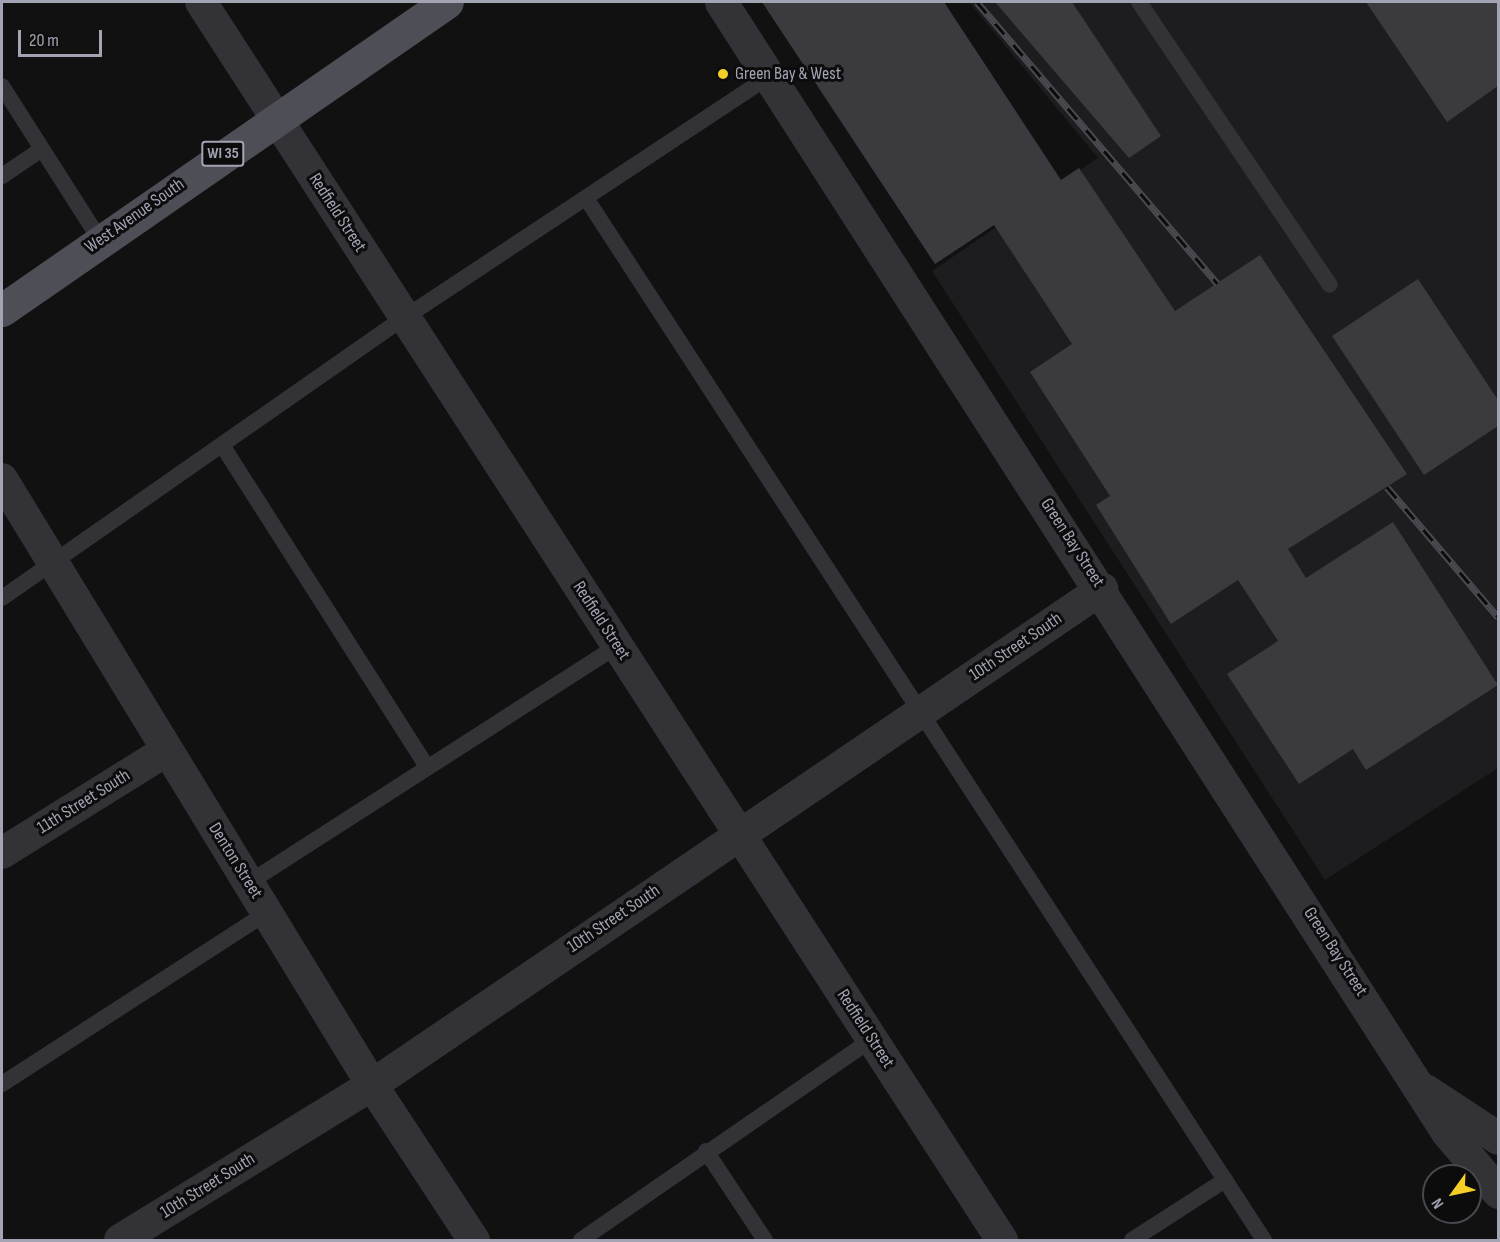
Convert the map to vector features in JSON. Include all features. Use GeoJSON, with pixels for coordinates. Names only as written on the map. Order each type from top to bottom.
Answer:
{"type":"FeatureCollection","features":[{"type":"Feature","properties":{"kind":"main road","name":"West Avenue South"},"geometry":{"type":"LineString","coordinates":[[2,310],[275,118],[447,2]]}},
{"type":"Feature","properties":{"kind":"street","name":"Redfield Street"},"geometry":{"type":"LineString","coordinates":[[201,2],[1002,1240]]}},
{"type":"Feature","properties":{"kind":"street","name":"Green Bay Street"},"geometry":{"type":"LineString","coordinates":[[721,2],[1102,589],[1469,1164],[1498,1192]]}},
{"type":"Feature","properties":{"kind":"street","name":"Denton Street"},"geometry":{"type":"LineString","coordinates":[[2,479],[372,1085],[474,1240]]}},
{"type":"Feature","properties":{"kind":"street","name":"10th Street South"},"geometry":{"type":"LineString","coordinates":[[120,1240],[372,1085],[739,833],[1102,589]]}},
{"type":"Feature","properties":{"kind":"street","name":"11th Street South"},"geometry":{"type":"LineString","coordinates":[[2,853],[166,751]]}},
{"type":"Feature","properties":{"kind":"street","name":"Green Bay Street"},"geometry":{"type":"LineString","coordinates":[[1421,1087],[1498,1138]]}},
{"type":"Feature","properties":{"kind":"lane"},"geometry":{"type":"LineString","coordinates":[[1139,2],[1330,285]]}},
{"type":"Feature","properties":{"kind":"lane"},"geometry":{"type":"LineString","coordinates":[[2,598],[405,318],[770,76]]}},
{"type":"Feature","properties":{"kind":"lane"},"geometry":{"type":"LineString","coordinates":[[2,86],[100,240]]}},
{"type":"Feature","properties":{"kind":"lane"},"geometry":{"type":"LineString","coordinates":[[2,176],[42,149]]}},
{"type":"Feature","properties":{"kind":"lane"},"geometry":{"type":"LineString","coordinates":[[586,198],[1264,1240]]}},
{"type":"Feature","properties":{"kind":"lane"},"geometry":{"type":"LineString","coordinates":[[222,446],[427,767]]}},
{"type":"Feature","properties":{"kind":"lane"},"geometry":{"type":"LineString","coordinates":[[248,883],[617,646]]}},
{"type":"Feature","properties":{"kind":"lane"},"geometry":{"type":"LineString","coordinates":[[2,1084],[268,912]]}},
{"type":"Feature","properties":{"kind":"lane"},"geometry":{"type":"LineString","coordinates":[[581,1240],[706,1151],[872,1040]]}},
{"type":"Feature","properties":{"kind":"lane"},"geometry":{"type":"LineString","coordinates":[[706,1151],[765,1240]]}},
{"type":"Feature","properties":{"kind":"lane"},"geometry":{"type":"LineString","coordinates":[[1132,1240],[1225,1180]]}},
{"type":"Feature","properties":{"kind":"shaded area"},"geometry":{"type":"Polygon","coordinates":[[[969,2],[1498,2],[1498,768],[1325,880],[932,271],[1098,158],[969,2]]]}},
{"type":"Feature","properties":{"kind":"building"},"geometry":{"type":"Polygon","coordinates":[[[762,2],[944,2],[1061,180],[1079,168],[1175,311],[1260,255],[1407,474],[1288,549],[1306,578],[1393,522],[1498,685],[1366,770],[1353,749],[1299,784],[1227,674],[1278,641],[1238,580],[1171,624],[1096,505],[1110,496],[1030,372],[1072,344],[994,225],[935,264],[762,2]]]}},
{"type":"Feature","properties":{"kind":"building"},"geometry":{"type":"Polygon","coordinates":[[[995,2],[1072,2],[1161,136],[1129,158],[995,2]]]}},
{"type":"Feature","properties":{"kind":"building"},"geometry":{"type":"Polygon","coordinates":[[[1366,2],[1498,2],[1498,86],[1447,122],[1366,2]]]}},
{"type":"Feature","properties":{"kind":"building"},"geometry":{"type":"Polygon","coordinates":[[[1418,279],[1498,400],[1498,426],[1424,475],[1332,336],[1418,279]]]}},
{"type":"Feature","properties":{"kind":"railway"},"geometry":{"type":"LineString","coordinates":[[977,2],[1217,283]]}},
{"type":"Feature","properties":{"kind":"railway"},"geometry":{"type":"LineString","coordinates":[[1387,487],[1498,617]]}},
{"type":"Feature","properties":{"kind":"place","name":"Green Bay & West"},"geometry":{"type":"Point","coordinates":[723,74]}}]}
